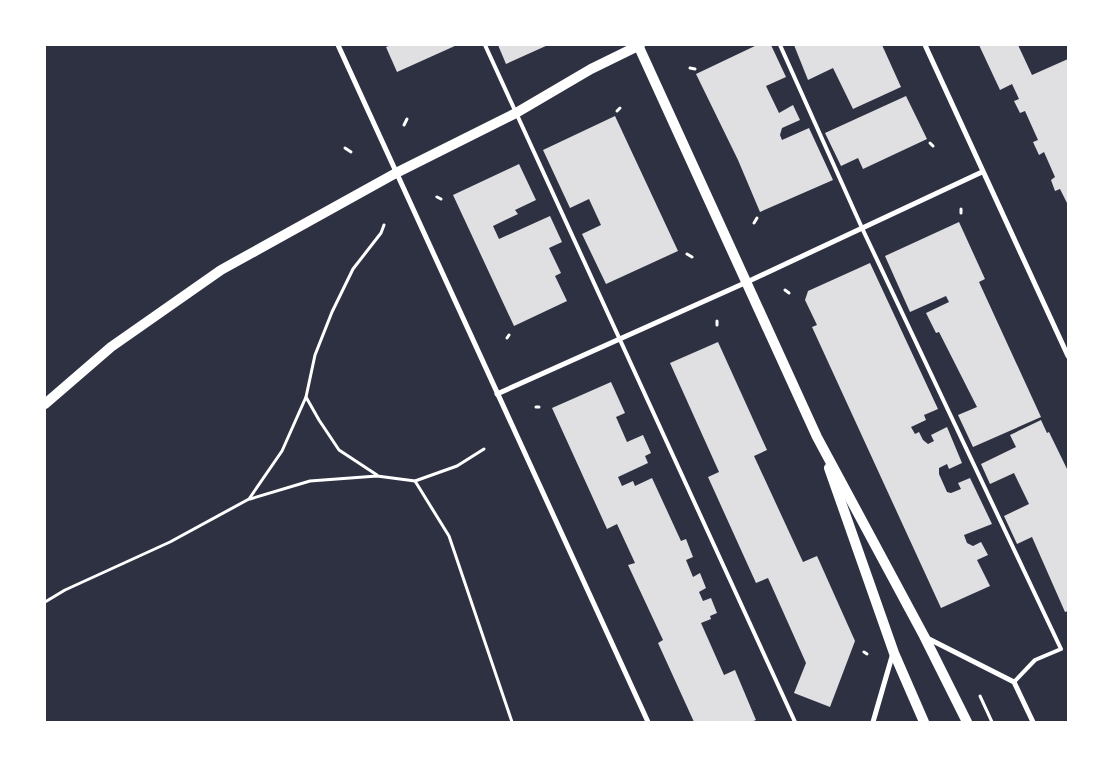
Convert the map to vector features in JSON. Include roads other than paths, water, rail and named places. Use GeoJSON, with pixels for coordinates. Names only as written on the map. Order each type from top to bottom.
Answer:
{"type":"FeatureCollection","features":[{"type":"Feature","properties":{"kind":"main road"},"geometry":{"type":"LineString","coordinates":[[45,404],[110,347],[221,270],[396,172],[516,113],[591,69],[639,45],[817,437],[924,636],[967,722]]}},
{"type":"Feature","properties":{"kind":"main road"},"geometry":{"type":"LineString","coordinates":[[817,437],[894,653],[924,722]]}},
{"type":"Feature","properties":{"kind":"street"},"geometry":{"type":"LineString","coordinates":[[338,45],[648,722]]}},
{"type":"Feature","properties":{"kind":"street"},"geometry":{"type":"LineString","coordinates":[[924,45],[1068,356]]}},
{"type":"Feature","properties":{"kind":"street"},"geometry":{"type":"LineString","coordinates":[[497,394],[747,282],[982,172]]}},
{"type":"Feature","properties":{"kind":"street"},"geometry":{"type":"LineString","coordinates":[[924,636],[1014,682],[1033,722]]}},
{"type":"Feature","properties":{"kind":"street"},"geometry":{"type":"LineString","coordinates":[[874,722],[894,653]]}},
{"type":"Feature","properties":{"kind":"lane"},"geometry":{"type":"LineString","coordinates":[[485,45],[795,722]]}},
{"type":"Feature","properties":{"kind":"lane"},"geometry":{"type":"LineString","coordinates":[[780,45],[862,228],[1061,649],[1034,660],[1014,682]]}}]}
